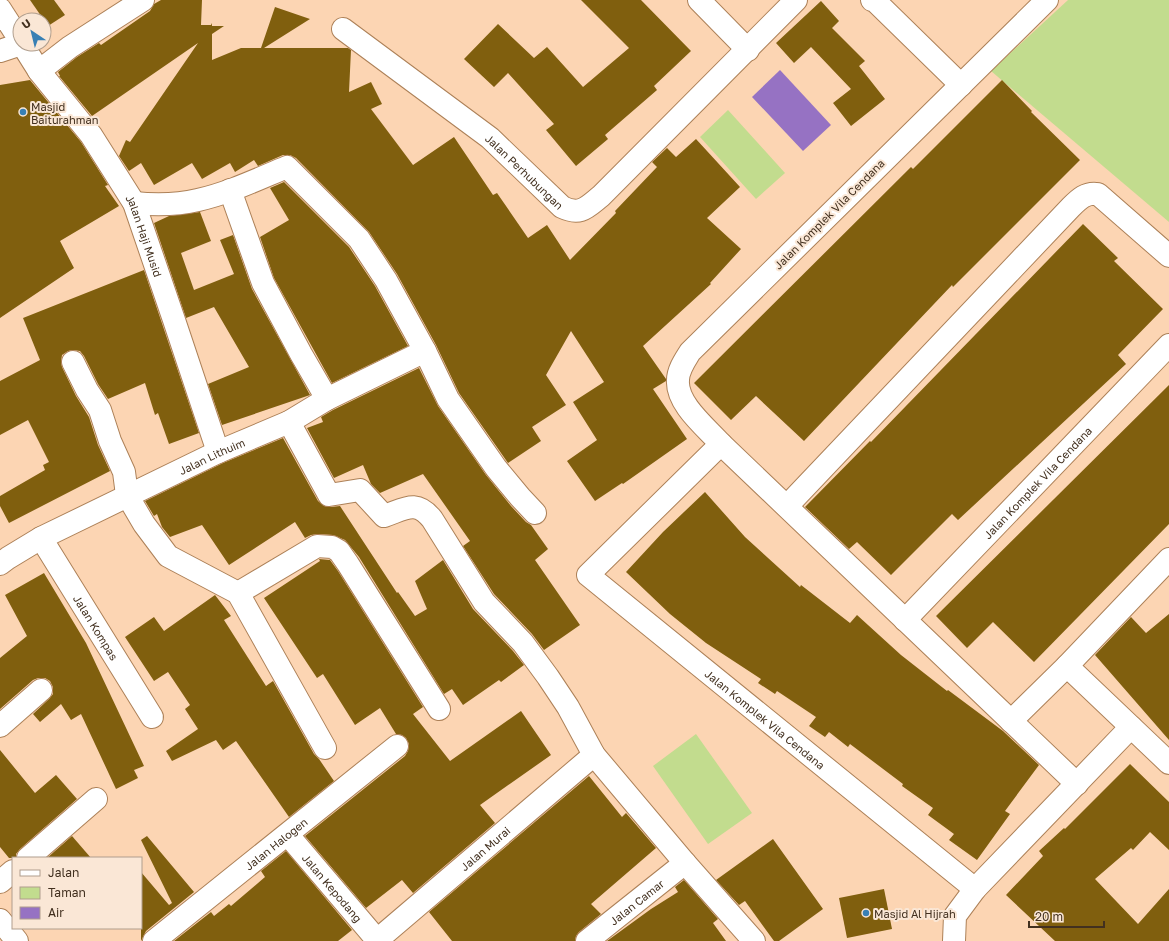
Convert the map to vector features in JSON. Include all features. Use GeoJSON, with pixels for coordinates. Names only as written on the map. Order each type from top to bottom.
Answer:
{"type":"FeatureCollection","features":[{"type":"Feature","properties":{"kind":"street"},"geometry":{"type":"LineString","coordinates":[[39,71],[70,47],[143,0]]}},
{"type":"Feature","properties":{"kind":"street"},"geometry":{"type":"LineString","coordinates":[[699,0],[748,50]]}},
{"type":"Feature","properties":{"kind":"street","name":"Jalan Perhubungan"},"geometry":{"type":"LineString","coordinates":[[343,29],[490,138],[562,207],[569,211],[580,211],[587,208],[601,196],[748,50],[796,0]]}},
{"type":"Feature","properties":{"kind":"street"},"geometry":{"type":"LineString","coordinates":[[874,0],[961,85]]}},
{"type":"Feature","properties":{"kind":"street","name":"Jalan Komplek Vila Cendana"},"geometry":{"type":"LineString","coordinates":[[1047,0],[690,352],[681,369],[678,380],[680,394],[684,403],[722,444],[1077,784]]}},
{"type":"Feature","properties":{"kind":"street"},"geometry":{"type":"LineString","coordinates":[[0,9],[12,28]]}},
{"type":"Feature","properties":{"kind":"street"},"geometry":{"type":"LineString","coordinates":[[0,51],[12,47]]}},
{"type":"Feature","properties":{"kind":"street","name":"Jalan Haji Musid"},"geometry":{"type":"LineString","coordinates":[[27,52],[39,71],[92,135],[134,203],[218,452]]}},
{"type":"Feature","properties":{"kind":"street"},"geometry":{"type":"LineString","coordinates":[[134,203],[154,205],[177,204],[198,200],[230,190],[287,167],[359,239],[386,280],[425,351],[448,399],[470,433],[496,468],[535,514]]}},
{"type":"Feature","properties":{"kind":"street"},"geometry":{"type":"LineString","coordinates":[[230,190],[263,283],[327,399]]}},
{"type":"Feature","properties":{"kind":"street"},"geometry":{"type":"LineString","coordinates":[[787,506],[1081,198],[1093,193],[1098,194],[1169,256]]}},
{"type":"Feature","properties":{"kind":"street","name":"Jalan Komplek Vila Cendana"},"geometry":{"type":"LineString","coordinates":[[905,620],[1169,345]]}},
{"type":"Feature","properties":{"kind":"street","name":"Jalan Lithuim"},"geometry":{"type":"LineString","coordinates":[[3,555],[218,452],[289,422],[327,399],[425,351]]}},
{"type":"Feature","properties":{"kind":"street"},"geometry":{"type":"LineString","coordinates":[[74,362],[87,390],[100,410],[110,441],[124,472],[127,495],[144,524],[168,556],[238,593],[325,748]]}},
{"type":"Feature","properties":{"kind":"street"},"geometry":{"type":"LineString","coordinates":[[289,422],[329,495],[360,490],[384,516],[412,506],[425,510],[484,602],[523,643],[548,677],[568,707],[594,755],[754,941]]}},
{"type":"Feature","properties":{"kind":"street","name":"Jalan Komplek Vila Cendana"},"geometry":{"type":"LineString","coordinates":[[722,444],[588,575],[975,889]]}},
{"type":"Feature","properties":{"kind":"street","name":"Jalan Kompas"},"geometry":{"type":"LineString","coordinates":[[41,538],[152,717]]}},
{"type":"Feature","properties":{"kind":"street"},"geometry":{"type":"LineString","coordinates":[[238,593],[317,546],[332,547],[339,551],[439,709]]}},
{"type":"Feature","properties":{"kind":"street"},"geometry":{"type":"LineString","coordinates":[[1011,721],[1067,666],[1169,559]]}},
{"type":"Feature","properties":{"kind":"street"},"geometry":{"type":"LineString","coordinates":[[1067,666],[1169,763]]}},
{"type":"Feature","properties":{"kind":"street"},"geometry":{"type":"LineString","coordinates":[[0,726],[41,690]]}},
{"type":"Feature","properties":{"kind":"street"},"geometry":{"type":"LineString","coordinates":[[954,941],[955,916],[975,889],[1131,727]]}},
{"type":"Feature","properties":{"kind":"street","name":"Jalan Halogen"},"geometry":{"type":"LineString","coordinates":[[154,941],[397,746]]}},
{"type":"Feature","properties":{"kind":"street","name":"Jalan Murai"},"geometry":{"type":"LineString","coordinates":[[377,941],[594,755]]}},
{"type":"Feature","properties":{"kind":"street"},"geometry":{"type":"LineString","coordinates":[[29,857],[96,799]]}},
{"type":"Feature","properties":{"kind":"street","name":"Jalan Kepodang"},"geometry":{"type":"LineString","coordinates":[[288,834],[377,941]]}},
{"type":"Feature","properties":{"kind":"street","name":"Jalan Camar"},"geometry":{"type":"LineString","coordinates":[[587,941],[685,862]]}},
{"type":"Feature","properties":{"kind":"street"},"geometry":{"type":"LineString","coordinates":[[0,882],[12,872]]}},
{"type":"Feature","properties":{"kind":"street"},"geometry":{"type":"LineString","coordinates":[[0,920],[17,941]]}},
{"type":"Feature","properties":{"kind":"green space"},"geometry":{"type":"Polygon","coordinates":[[[1068,0],[1169,0],[1169,222],[991,71],[1068,0]]]}},
{"type":"Feature","properties":{"kind":"green space"},"geometry":{"type":"Polygon","coordinates":[[[728,110],[785,173],[756,199],[700,137],[728,110]]]}},
{"type":"Feature","properties":{"kind":"green space"},"geometry":{"type":"Polygon","coordinates":[[[696,734],[752,813],[708,844],[653,766],[696,734]]]}},
{"type":"Feature","properties":{"kind":"water"},"geometry":{"type":"Polygon","coordinates":[[[780,70],[831,125],[803,151],[752,97],[780,70]]]}},
{"type":"Feature","properties":{"kind":"building"},"geometry":{"type":"Polygon","coordinates":[[[30,0],[54,0],[65,15],[52,23],[52,12],[38,12],[30,0]]]}},
{"type":"Feature","properties":{"kind":"building"},"geometry":{"type":"Polygon","coordinates":[[[161,0],[202,0],[201,25],[211,25],[212,23],[212,26],[224,26],[212,34],[212,60],[241,48],[261,48],[275,7],[310,19],[264,48],[348,48],[351,50],[349,92],[371,82],[382,104],[371,109],[413,165],[454,137],[493,195],[497,193],[528,238],[547,225],[570,260],[616,213],[615,211],[657,167],[652,162],[667,148],[676,157],[696,139],[740,187],[707,218],[741,249],[710,283],[711,284],[643,346],[666,379],[666,381],[653,389],[687,439],[623,484],[622,483],[595,501],[567,461],[597,440],[573,402],[604,382],[571,331],[546,375],[566,405],[532,427],[541,441],[508,463],[459,393],[436,345],[397,274],[369,232],[296,158],[290,155],[283,155],[258,166],[254,160],[235,172],[230,163],[202,179],[192,163],[154,185],[141,163],[129,171],[119,156],[126,140],[130,142],[198,43],[92,116],[59,76],[58,72],[77,57],[99,43],[101,45],[150,11],[154,4],[161,0]]]}},
{"type":"Feature","properties":{"kind":"building"},"geometry":{"type":"Polygon","coordinates":[[[581,0],[641,0],[691,51],[654,86],[657,90],[605,135],[608,139],[576,166],[546,130],[554,124],[508,73],[494,87],[464,59],[498,24],[534,58],[547,47],[583,87],[629,48],[581,0]]]}},
{"type":"Feature","properties":{"kind":"building"},"geometry":{"type":"Polygon","coordinates":[[[821,1],[839,21],[832,28],[865,61],[859,66],[885,99],[851,126],[833,103],[851,89],[811,47],[794,63],[776,43],[821,1]]]}},
{"type":"Feature","properties":{"kind":"building"},"geometry":{"type":"Polygon","coordinates":[[[30,80],[81,142],[108,185],[105,186],[119,206],[60,241],[74,268],[0,318],[0,85],[30,80]]]}},
{"type":"Feature","properties":{"kind":"building"},"geometry":{"type":"Polygon","coordinates":[[[1002,80],[1032,111],[1031,112],[1080,160],[953,287],[952,285],[804,441],[756,396],[731,420],[694,383],[911,167],[913,169],[1002,80]]]}},
{"type":"Feature","properties":{"kind":"building"},"geometry":{"type":"Polygon","coordinates":[[[284,182],[349,247],[375,286],[408,346],[332,383],[274,278],[260,237],[289,220],[270,188],[284,182]]]}},
{"type":"Feature","properties":{"kind":"building"},"geometry":{"type":"Polygon","coordinates":[[[200,212],[211,241],[181,253],[194,290],[234,274],[220,240],[233,235],[252,289],[310,395],[222,425],[208,384],[249,367],[214,307],[186,318],[154,223],[169,216],[200,212]]]}},
{"type":"Feature","properties":{"kind":"building"},"geometry":{"type":"Polygon","coordinates":[[[1083,224],[1118,258],[1114,261],[1163,309],[1118,355],[1126,364],[958,520],[952,514],[891,575],[857,542],[849,549],[805,507],[870,441],[871,442],[1083,224]]]}},
{"type":"Feature","properties":{"kind":"building"},"geometry":{"type":"Polygon","coordinates":[[[144,270],[199,433],[169,444],[158,413],[155,415],[145,383],[108,399],[80,351],[68,351],[62,355],[62,367],[76,396],[89,417],[98,445],[110,471],[9,523],[0,506],[0,496],[45,470],[43,465],[49,462],[28,420],[0,435],[0,381],[40,360],[23,318],[144,270]]]}},
{"type":"Feature","properties":{"kind":"building"},"geometry":{"type":"Polygon","coordinates":[[[419,368],[438,406],[486,475],[511,506],[526,522],[531,525],[548,549],[535,560],[580,625],[544,650],[532,634],[494,594],[463,546],[470,541],[423,474],[380,493],[371,484],[363,465],[334,478],[307,428],[323,422],[321,417],[333,410],[419,368]]]}},
{"type":"Feature","properties":{"kind":"building"},"geometry":{"type":"Polygon","coordinates":[[[1169,385],[1169,524],[1034,662],[993,622],[967,648],[936,616],[1169,385]]]}},
{"type":"Feature","properties":{"kind":"building"},"geometry":{"type":"Polygon","coordinates":[[[283,438],[318,501],[324,506],[340,506],[397,593],[398,592],[415,616],[427,609],[415,581],[443,560],[473,609],[513,651],[524,665],[501,682],[499,680],[463,705],[452,689],[444,694],[359,557],[345,540],[333,535],[318,534],[305,538],[295,522],[229,565],[202,525],[170,537],[162,527],[157,514],[154,516],[145,501],[223,463],[283,438]]]}},
{"type":"Feature","properties":{"kind":"building"},"geometry":{"type":"Polygon","coordinates":[[[705,492],[745,537],[800,587],[801,585],[850,623],[857,615],[901,655],[947,691],[948,690],[1003,731],[1039,765],[1005,811],[1010,814],[977,860],[949,840],[954,834],[928,815],[933,808],[902,786],[903,784],[850,744],[848,747],[829,732],[825,737],[809,726],[816,717],[777,691],[775,694],[758,683],[761,679],[706,643],[670,614],[626,572],[663,532],[705,492]]]}},
{"type":"Feature","properties":{"kind":"building"},"geometry":{"type":"Polygon","coordinates":[[[319,559],[330,560],[338,571],[423,707],[413,714],[450,761],[521,711],[551,755],[480,805],[495,823],[413,893],[402,880],[366,908],[305,836],[405,756],[408,751],[409,744],[406,738],[402,735],[396,734],[380,708],[355,725],[323,674],[317,678],[264,598],[320,561],[319,559]]]}},
{"type":"Feature","properties":{"kind":"building"},"geometry":{"type":"Polygon","coordinates":[[[44,573],[86,643],[144,766],[134,770],[138,778],[116,789],[81,714],[71,720],[61,704],[40,722],[33,714],[53,694],[53,687],[50,681],[45,678],[33,680],[0,709],[0,658],[27,636],[5,595],[44,573]]]}},
{"type":"Feature","properties":{"kind":"building"},"geometry":{"type":"Polygon","coordinates":[[[215,595],[231,616],[224,620],[266,686],[273,681],[314,754],[334,781],[289,817],[236,741],[223,750],[216,740],[172,761],[166,751],[198,729],[185,709],[190,705],[168,672],[154,681],[125,637],[154,617],[164,631],[215,595]]]}},
{"type":"Feature","properties":{"kind":"building"},"geometry":{"type":"Polygon","coordinates":[[[1169,614],[1169,740],[1095,655],[1131,617],[1146,633],[1169,614]]]}},
{"type":"Feature","properties":{"kind":"building"},"geometry":{"type":"Polygon","coordinates":[[[0,750],[35,793],[56,775],[77,799],[20,849],[16,854],[16,857],[9,858],[0,847],[0,750]]]}},
{"type":"Feature","properties":{"kind":"building"},"geometry":{"type":"Polygon","coordinates":[[[1130,764],[1169,802],[1169,850],[1150,832],[1133,850],[1131,848],[1095,879],[1138,924],[1169,889],[1169,941],[1055,941],[1006,895],[1043,856],[1039,851],[1064,828],[1065,829],[1130,764]]]}},
{"type":"Feature","properties":{"kind":"building"},"geometry":{"type":"Polygon","coordinates":[[[589,776],[622,817],[626,813],[656,848],[591,904],[601,914],[579,932],[575,941],[452,941],[429,912],[589,776]]]}},
{"type":"Feature","properties":{"kind":"building"},"geometry":{"type":"Polygon","coordinates":[[[72,836],[90,857],[48,857],[72,836]]]}},
{"type":"Feature","properties":{"kind":"building"},"geometry":{"type":"Polygon","coordinates":[[[147,836],[194,892],[146,931],[141,941],[142,873],[169,905],[172,903],[141,840],[147,836]]]}},
{"type":"Feature","properties":{"kind":"building"},"geometry":{"type":"Polygon","coordinates":[[[773,839],[823,909],[779,941],[774,941],[745,901],[739,905],[716,880],[773,839]]]}},
{"type":"Feature","properties":{"kind":"building"},"geometry":{"type":"Polygon","coordinates":[[[286,851],[352,930],[338,941],[174,941],[211,912],[214,916],[229,904],[231,906],[265,877],[261,871],[286,851]]]}},
{"type":"Feature","properties":{"kind":"building"},"geometry":{"type":"Polygon","coordinates":[[[684,880],[718,919],[713,923],[726,941],[607,941],[651,909],[678,892],[675,887],[684,880]]]}},
{"type":"Feature","properties":{"kind":"building","name":"Masjid Al Hijrah"},"geometry":{"type":"Polygon","coordinates":[[[884,889],[892,929],[847,938],[839,898],[884,889]]]}},
{"type":"Feature","properties":{"kind":"place","name":"Masjid Baiturahman"},"geometry":{"type":"Point","coordinates":[23,112]}},
{"type":"Feature","properties":{"kind":"place","name":"Masjid Al Hijrah"},"geometry":{"type":"Point","coordinates":[866,913]}}]}
